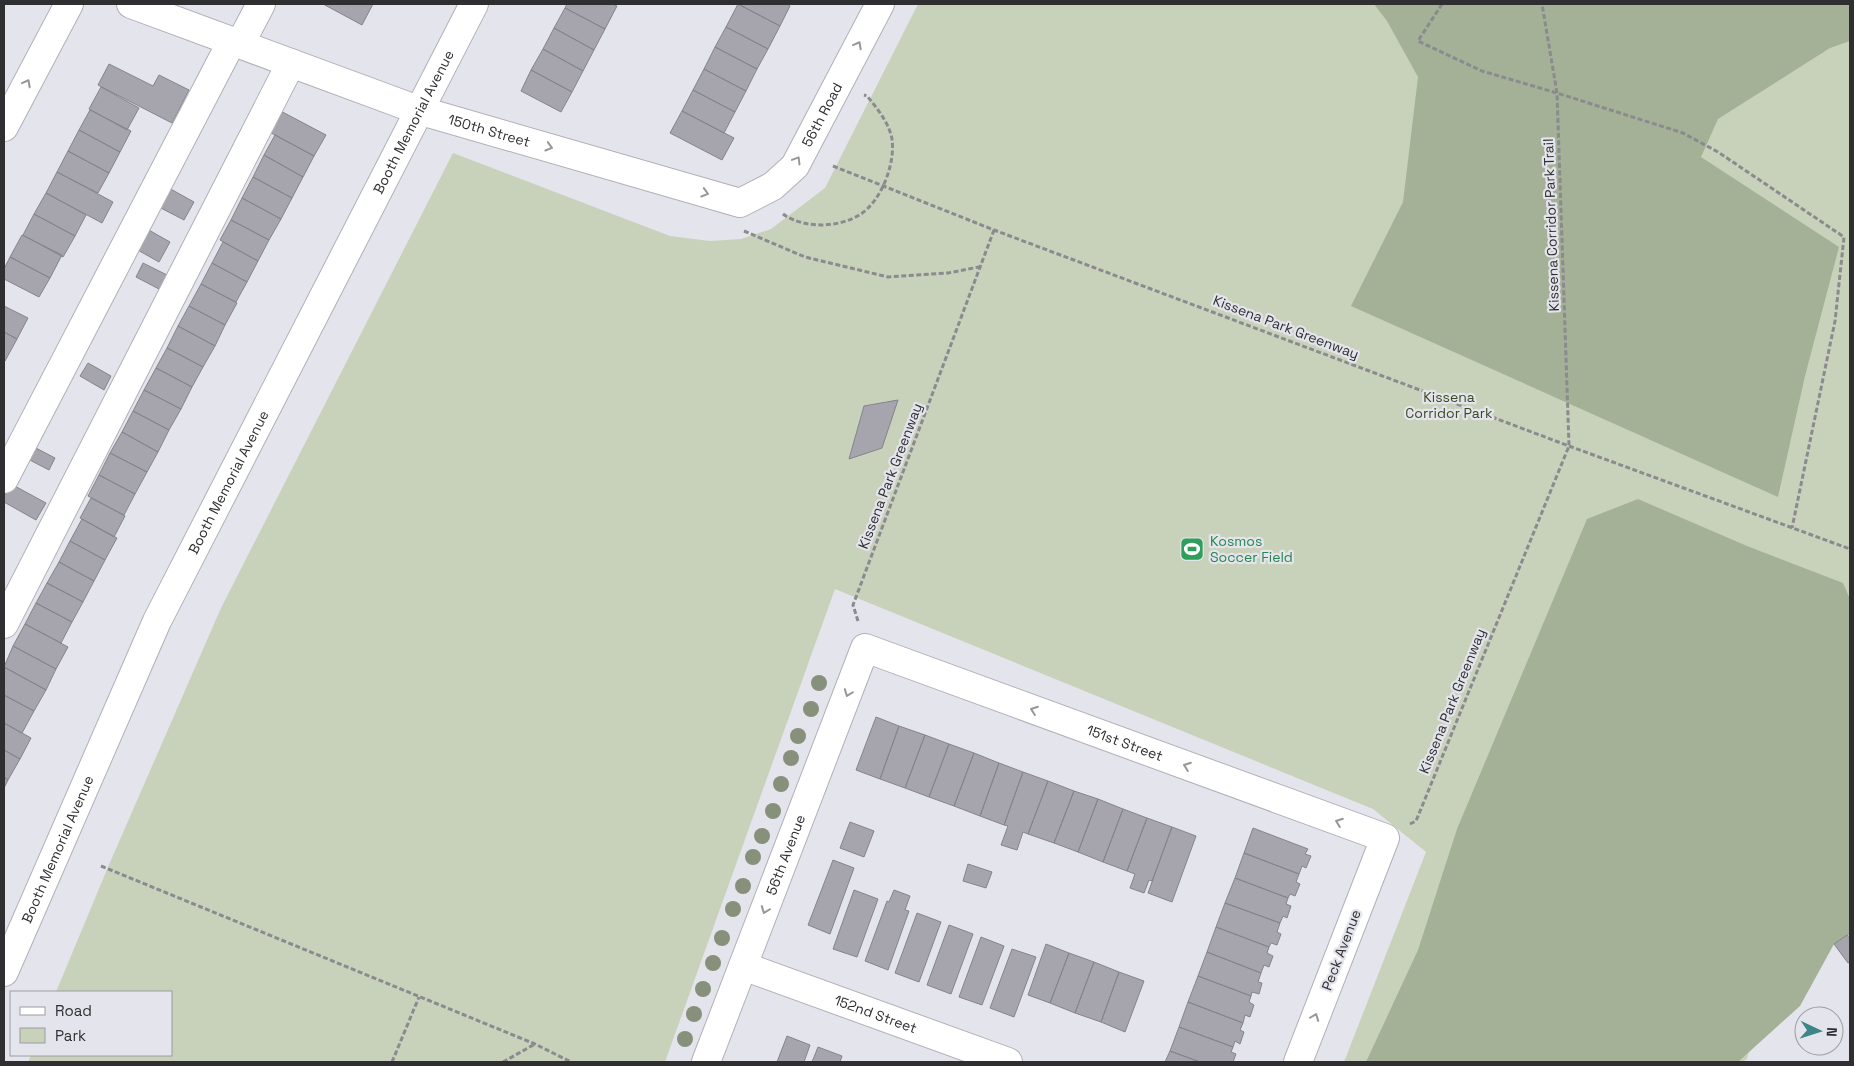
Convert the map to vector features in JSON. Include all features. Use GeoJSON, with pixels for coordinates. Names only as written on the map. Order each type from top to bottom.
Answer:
{"type":"FeatureCollection","features":[{"type":"Feature","properties":{"kind":"street"},"geometry":{"type":"LineString","coordinates":[[4,126],[69,4]]}},
{"type":"Feature","properties":{"kind":"street","name":"150th Street"},"geometry":{"type":"LineString","coordinates":[[131,4],[418,110],[751,197]]}},
{"type":"Feature","properties":{"kind":"street"},"geometry":{"type":"LineString","coordinates":[[4,479],[236,42],[261,4]]}},
{"type":"Feature","properties":{"kind":"street","name":"Booth Memorial Avenue"},"geometry":{"type":"LineString","coordinates":[[5,967],[157,621],[474,4]]}},
{"type":"Feature","properties":{"kind":"street","name":"56th Road"},"geometry":{"type":"LineString","coordinates":[[751,197],[773,186],[795,166],[880,4]]}},
{"type":"Feature","properties":{"kind":"street"},"geometry":{"type":"LineString","coordinates":[[4,624],[291,63]]}},
{"type":"Feature","properties":{"kind":"street","name":"151st Street"},"geometry":{"type":"LineString","coordinates":[[866,648],[1385,838]]}},
{"type":"Feature","properties":{"kind":"street","name":"56th Avenue"},"geometry":{"type":"LineString","coordinates":[[706,1062],[866,648]]}},
{"type":"Feature","properties":{"kind":"street","name":"Peck Avenue"},"geometry":{"type":"LineString","coordinates":[[1298,1062],[1385,838]]}},
{"type":"Feature","properties":{"kind":"street","name":"152nd Street"},"geometry":{"type":"LineString","coordinates":[[743,966],[1008,1062]]}},
{"type":"Feature","properties":{"kind":"path"},"geometry":{"type":"LineString","coordinates":[[1442,4],[1418,41],[1482,71],[1557,92],[1683,134],[1718,152],[1844,237],[1835,322],[1792,528]]}},
{"type":"Feature","properties":{"kind":"path","name":"Kissena Corridor Park Trail"},"geometry":{"type":"LineString","coordinates":[[1542,4],[1557,92],[1570,446]]}},
{"type":"Feature","properties":{"kind":"path"},"geometry":{"type":"LineString","coordinates":[[751,197],[784,216],[812,226],[847,222],[870,207],[883,186],[891,161],[892,138],[882,114],[867,96],[837,87]]}},
{"type":"Feature","properties":{"kind":"path","name":"Kissena Park Greenway"},"geometry":{"type":"LineString","coordinates":[[833,166],[994,230],[1850,549]]}},
{"type":"Feature","properties":{"kind":"path","name":"Kissena Park Greenway"},"geometry":{"type":"LineString","coordinates":[[866,648],[853,605],[994,230]]}},
{"type":"Feature","properties":{"kind":"path"},"geometry":{"type":"LineString","coordinates":[[744,231],[805,257],[888,277],[948,273],[980,267]]}},
{"type":"Feature","properties":{"kind":"path","name":"Kissena Park Greenway"},"geometry":{"type":"LineString","coordinates":[[1385,838],[1416,821],[1570,446]]}},
{"type":"Feature","properties":{"kind":"path"},"geometry":{"type":"LineString","coordinates":[[102,866],[535,1044],[571,1062]]}},
{"type":"Feature","properties":{"kind":"path"},"geometry":{"type":"LineString","coordinates":[[392,1062],[419,997]]}},
{"type":"Feature","properties":{"kind":"path"},"geometry":{"type":"LineString","coordinates":[[503,1062],[535,1044]]}},
{"type":"Feature","properties":{"kind":"green space","name":"Kissena Corridor Park"},"geometry":{"type":"Polygon","coordinates":[[[918,4],[1850,4],[1850,662],[1747,1059],[1742,1062],[1344,1062],[1426,852],[1373,809],[835,589],[665,1062],[28,1062],[31,1056],[172,1056],[172,991],[56,991],[108,867],[221,608],[453,153],[670,236],[710,241],[741,239],[771,229],[825,188],[918,4]]]}},
{"type":"Feature","properties":{"kind":"green space"},"geometry":{"type":"Polygon","coordinates":[[[1374,4],[1850,4],[1850,41],[1830,48],[1718,119],[1701,157],[1839,247],[1805,376],[1778,497],[1351,306],[1403,202],[1418,77],[1387,21],[1374,4]]]}},
{"type":"Feature","properties":{"kind":"green space"},"geometry":{"type":"Polygon","coordinates":[[[1638,499],[1747,546],[1843,583],[1850,599],[1850,936],[1847,935],[1834,944],[1800,1006],[1794,1006],[1794,1011],[1738,1062],[1366,1062],[1418,950],[1457,829],[1587,519],[1638,499]]]}},
{"type":"Feature","properties":{"kind":"building"},"geometry":{"type":"Polygon","coordinates":[[[323,4],[373,4],[362,25],[323,4]]]}},
{"type":"Feature","properties":{"kind":"building"},"geometry":{"type":"Polygon","coordinates":[[[567,4],[612,4],[617,6],[605,29],[565,8],[567,4]]]}},
{"type":"Feature","properties":{"kind":"building"},"geometry":{"type":"Polygon","coordinates":[[[738,4],[787,4],[790,6],[780,26],[738,4]]]}},
{"type":"Feature","properties":{"kind":"building"},"geometry":{"type":"Polygon","coordinates":[[[738,4],[780,26],[768,49],[726,27],[738,4]]]}},
{"type":"Feature","properties":{"kind":"building"},"geometry":{"type":"Polygon","coordinates":[[[565,8],[605,29],[594,50],[554,28],[565,8]]]}},
{"type":"Feature","properties":{"kind":"building"},"geometry":{"type":"Polygon","coordinates":[[[726,27],[768,49],[757,69],[715,47],[726,27]]]}},
{"type":"Feature","properties":{"kind":"building"},"geometry":{"type":"Polygon","coordinates":[[[554,28],[594,50],[583,71],[543,49],[554,28]]]}},
{"type":"Feature","properties":{"kind":"building"},"geometry":{"type":"Polygon","coordinates":[[[715,47],[757,69],[746,91],[704,69],[715,47]]]}},
{"type":"Feature","properties":{"kind":"building"},"geometry":{"type":"Polygon","coordinates":[[[543,49],[583,71],[572,92],[531,70],[543,49]]]}},
{"type":"Feature","properties":{"kind":"building"},"geometry":{"type":"Polygon","coordinates":[[[109,64],[153,86],[159,75],[189,90],[172,123],[98,85],[109,64]]]}},
{"type":"Feature","properties":{"kind":"building"},"geometry":{"type":"Polygon","coordinates":[[[704,69],[746,91],[735,112],[693,90],[704,69]]]}},
{"type":"Feature","properties":{"kind":"building"},"geometry":{"type":"Polygon","coordinates":[[[531,70],[572,92],[561,112],[521,91],[531,70]]]}},
{"type":"Feature","properties":{"kind":"building"},"geometry":{"type":"Polygon","coordinates":[[[101,87],[139,108],[127,130],[89,109],[101,87]]]}},
{"type":"Feature","properties":{"kind":"building"},"geometry":{"type":"Polygon","coordinates":[[[693,90],[735,112],[724,133],[682,111],[693,90]]]}},
{"type":"Feature","properties":{"kind":"building"},"geometry":{"type":"Polygon","coordinates":[[[273,107],[326,135],[314,156],[262,128],[273,107]]]}},
{"type":"Feature","properties":{"kind":"building"},"geometry":{"type":"Polygon","coordinates":[[[90,110],[131,131],[120,152],[79,130],[90,110]]]}},
{"type":"Feature","properties":{"kind":"building"},"geometry":{"type":"Polygon","coordinates":[[[682,111],[734,138],[722,160],[670,133],[682,111]]]}},
{"type":"Feature","properties":{"kind":"building"},"geometry":{"type":"Polygon","coordinates":[[[79,130],[120,152],[109,173],[68,151],[79,130]]]}},
{"type":"Feature","properties":{"kind":"building"},"geometry":{"type":"Polygon","coordinates":[[[275,135],[314,156],[303,177],[264,155],[275,135]]]}},
{"type":"Feature","properties":{"kind":"building"},"geometry":{"type":"Polygon","coordinates":[[[68,151],[109,173],[98,193],[57,172],[68,151]]]}},
{"type":"Feature","properties":{"kind":"building"},"geometry":{"type":"Polygon","coordinates":[[[264,155],[303,177],[292,198],[253,177],[264,155]]]}},
{"type":"Feature","properties":{"kind":"building"},"geometry":{"type":"Polygon","coordinates":[[[57,172],[113,202],[102,223],[46,193],[57,172]]]}},
{"type":"Feature","properties":{"kind":"building"},"geometry":{"type":"Polygon","coordinates":[[[253,177],[292,198],[281,219],[242,198],[253,177]]]}},
{"type":"Feature","properties":{"kind":"building"},"geometry":{"type":"Polygon","coordinates":[[[167,187],[194,202],[184,220],[157,206],[167,187]]]}},
{"type":"Feature","properties":{"kind":"building"},"geometry":{"type":"Polygon","coordinates":[[[46,193],[86,215],[75,236],[34,214],[46,193]]]}},
{"type":"Feature","properties":{"kind":"building"},"geometry":{"type":"Polygon","coordinates":[[[242,198],[281,219],[269,240],[231,220],[242,198]]]}},
{"type":"Feature","properties":{"kind":"building"},"geometry":{"type":"Polygon","coordinates":[[[34,214],[75,236],[63,257],[23,235],[34,214]]]}},
{"type":"Feature","properties":{"kind":"building"},"geometry":{"type":"Polygon","coordinates":[[[231,220],[269,240],[258,261],[220,240],[231,220]]]}},
{"type":"Feature","properties":{"kind":"building"},"geometry":{"type":"Polygon","coordinates":[[[147,229],[170,242],[159,262],[136,249],[147,229]]]}},
{"type":"Feature","properties":{"kind":"building"},"geometry":{"type":"Polygon","coordinates":[[[22,235],[62,255],[50,278],[10,257],[22,235]]]}},
{"type":"Feature","properties":{"kind":"building"},"geometry":{"type":"Polygon","coordinates":[[[223,242],[258,261],[247,282],[212,263],[223,242]]]}},
{"type":"Feature","properties":{"kind":"building"},"geometry":{"type":"Polygon","coordinates":[[[10,257],[50,278],[39,297],[4,279],[4,269],[10,257]]]}},
{"type":"Feature","properties":{"kind":"building"},"geometry":{"type":"Polygon","coordinates":[[[143,263],[167,275],[159,289],[136,277],[143,263]]]}},
{"type":"Feature","properties":{"kind":"building"},"geometry":{"type":"Polygon","coordinates":[[[212,263],[247,282],[236,302],[201,284],[212,263]]]}},
{"type":"Feature","properties":{"kind":"building"},"geometry":{"type":"Polygon","coordinates":[[[201,284],[237,303],[225,325],[189,306],[201,284]]]}},
{"type":"Feature","properties":{"kind":"building"},"geometry":{"type":"Polygon","coordinates":[[[4,306],[28,318],[17,339],[4,332],[4,306]]]}},
{"type":"Feature","properties":{"kind":"building"},"geometry":{"type":"Polygon","coordinates":[[[189,306],[225,325],[215,346],[178,326],[189,306]]]}},
{"type":"Feature","properties":{"kind":"building"},"geometry":{"type":"Polygon","coordinates":[[[178,326],[215,346],[203,367],[167,348],[178,326]]]}},
{"type":"Feature","properties":{"kind":"building"},"geometry":{"type":"Polygon","coordinates":[[[4,332],[17,339],[5,361],[4,360],[4,332]]]}},
{"type":"Feature","properties":{"kind":"building"},"geometry":{"type":"Polygon","coordinates":[[[167,348],[203,367],[192,387],[156,368],[167,348]]]}},
{"type":"Feature","properties":{"kind":"building"},"geometry":{"type":"Polygon","coordinates":[[[88,363],[111,376],[104,390],[80,376],[88,363]]]}},
{"type":"Feature","properties":{"kind":"building"},"geometry":{"type":"Polygon","coordinates":[[[156,368],[192,387],[181,409],[144,390],[156,368]]]}},
{"type":"Feature","properties":{"kind":"building"},"geometry":{"type":"Polygon","coordinates":[[[144,390],[181,409],[169,430],[133,411],[144,390]]]}},
{"type":"Feature","properties":{"kind":"building"},"geometry":{"type":"Polygon","coordinates":[[[898,400],[882,448],[849,459],[864,406],[898,400]]]}},
{"type":"Feature","properties":{"kind":"building"},"geometry":{"type":"Polygon","coordinates":[[[133,411],[169,430],[158,452],[122,432],[133,411]]]}},
{"type":"Feature","properties":{"kind":"building"},"geometry":{"type":"Polygon","coordinates":[[[122,432],[158,452],[147,472],[110,453],[122,432]]]}},
{"type":"Feature","properties":{"kind":"building"},"geometry":{"type":"Polygon","coordinates":[[[32,446],[55,458],[49,470],[26,458],[32,446]]]}},
{"type":"Feature","properties":{"kind":"building"},"geometry":{"type":"Polygon","coordinates":[[[110,453],[147,472],[135,494],[99,475],[110,453]]]}},
{"type":"Feature","properties":{"kind":"building"},"geometry":{"type":"Polygon","coordinates":[[[99,475],[135,494],[124,515],[88,496],[99,475]]]}},
{"type":"Feature","properties":{"kind":"building"},"geometry":{"type":"Polygon","coordinates":[[[11,484],[46,503],[36,520],[4,502],[4,496],[11,484]]]}},
{"type":"Feature","properties":{"kind":"building"},"geometry":{"type":"Polygon","coordinates":[[[91,498],[125,516],[114,537],[80,518],[91,498]]]}},
{"type":"Feature","properties":{"kind":"building"},"geometry":{"type":"Polygon","coordinates":[[[82,519],[117,538],[105,560],[70,541],[82,519]]]}},
{"type":"Feature","properties":{"kind":"building"},"geometry":{"type":"Polygon","coordinates":[[[70,541],[105,560],[94,581],[59,562],[70,541]]]}},
{"type":"Feature","properties":{"kind":"building"},"geometry":{"type":"Polygon","coordinates":[[[59,562],[94,581],[83,602],[47,583],[59,562]]]}},
{"type":"Feature","properties":{"kind":"building"},"geometry":{"type":"Polygon","coordinates":[[[47,583],[83,602],[72,622],[36,603],[47,583]]]}},
{"type":"Feature","properties":{"kind":"building"},"geometry":{"type":"Polygon","coordinates":[[[36,603],[72,622],[61,643],[25,624],[36,603]]]}},
{"type":"Feature","properties":{"kind":"building"},"geometry":{"type":"Polygon","coordinates":[[[25,624],[68,647],[56,669],[13,646],[25,624]]]}},
{"type":"Feature","properties":{"kind":"building"},"geometry":{"type":"Polygon","coordinates":[[[13,646],[56,669],[46,690],[4,667],[13,646]]]}},
{"type":"Feature","properties":{"kind":"building"},"geometry":{"type":"Polygon","coordinates":[[[4,667],[46,690],[34,711],[4,695],[4,667]]]}},
{"type":"Feature","properties":{"kind":"building"},"geometry":{"type":"Polygon","coordinates":[[[4,695],[34,711],[22,733],[4,723],[4,695]]]}},
{"type":"Feature","properties":{"kind":"building"},"geometry":{"type":"Polygon","coordinates":[[[876,717],[899,726],[880,779],[856,770],[876,717]]]}},
{"type":"Feature","properties":{"kind":"building"},"geometry":{"type":"Polygon","coordinates":[[[4,723],[31,738],[20,759],[4,750],[4,723]]]}},
{"type":"Feature","properties":{"kind":"building"},"geometry":{"type":"Polygon","coordinates":[[[899,726],[925,735],[905,788],[880,779],[899,726]]]}},
{"type":"Feature","properties":{"kind":"building"},"geometry":{"type":"Polygon","coordinates":[[[925,735],[949,744],[929,797],[905,788],[925,735]]]}},
{"type":"Feature","properties":{"kind":"building"},"geometry":{"type":"Polygon","coordinates":[[[949,744],[974,753],[954,806],[929,797],[949,744]]]}},
{"type":"Feature","properties":{"kind":"building"},"geometry":{"type":"Polygon","coordinates":[[[4,750],[20,759],[8,780],[4,777],[4,750]]]}},
{"type":"Feature","properties":{"kind":"building"},"geometry":{"type":"Polygon","coordinates":[[[974,753],[999,763],[980,816],[954,806],[974,753]]]}},
{"type":"Feature","properties":{"kind":"building"},"geometry":{"type":"Polygon","coordinates":[[[999,763],[1023,772],[1004,825],[980,816],[999,763]]]}},
{"type":"Feature","properties":{"kind":"building"},"geometry":{"type":"Polygon","coordinates":[[[1023,772],[1048,781],[1028,834],[1023,832],[1017,850],[1001,845],[1008,826],[1004,825],[1023,772]]]}},
{"type":"Feature","properties":{"kind":"building"},"geometry":{"type":"Polygon","coordinates":[[[4,777],[8,780],[4,788],[4,777]]]}},
{"type":"Feature","properties":{"kind":"building"},"geometry":{"type":"Polygon","coordinates":[[[1048,781],[1074,791],[1054,843],[1028,834],[1048,781]]]}},
{"type":"Feature","properties":{"kind":"building"},"geometry":{"type":"Polygon","coordinates":[[[1074,791],[1098,799],[1078,852],[1054,843],[1074,791]]]}},
{"type":"Feature","properties":{"kind":"building"},"geometry":{"type":"Polygon","coordinates":[[[1098,799],[1123,809],[1103,862],[1078,852],[1098,799]]]}},
{"type":"Feature","properties":{"kind":"building"},"geometry":{"type":"Polygon","coordinates":[[[1123,809],[1147,818],[1127,871],[1103,862],[1123,809]]]}},
{"type":"Feature","properties":{"kind":"building"},"geometry":{"type":"Polygon","coordinates":[[[1147,818],[1172,827],[1152,881],[1149,880],[1144,893],[1130,888],[1135,874],[1127,871],[1147,818]]]}},
{"type":"Feature","properties":{"kind":"building"},"geometry":{"type":"Polygon","coordinates":[[[850,822],[874,831],[864,857],[840,848],[850,822]]]}},
{"type":"Feature","properties":{"kind":"building"},"geometry":{"type":"Polygon","coordinates":[[[1172,827],[1196,836],[1172,902],[1148,893],[1172,827]]]}},
{"type":"Feature","properties":{"kind":"building"},"geometry":{"type":"Polygon","coordinates":[[[1253,828],[1308,849],[1305,854],[1311,856],[1306,868],[1302,866],[1299,874],[1244,853],[1253,828]]]}},
{"type":"Feature","properties":{"kind":"building"},"geometry":{"type":"Polygon","coordinates":[[[1244,853],[1299,874],[1296,882],[1300,884],[1295,896],[1290,894],[1288,898],[1235,878],[1244,853]]]}},
{"type":"Feature","properties":{"kind":"building"},"geometry":{"type":"Polygon","coordinates":[[[833,860],[854,868],[830,934],[808,925],[833,860]]]}},
{"type":"Feature","properties":{"kind":"building"},"geometry":{"type":"Polygon","coordinates":[[[968,864],[992,872],[986,888],[963,881],[968,864]]]}},
{"type":"Feature","properties":{"kind":"building"},"geometry":{"type":"Polygon","coordinates":[[[1235,878],[1288,898],[1286,904],[1291,906],[1287,918],[1283,916],[1280,923],[1225,903],[1235,878]]]}},
{"type":"Feature","properties":{"kind":"building"},"geometry":{"type":"Polygon","coordinates":[[[854,890],[878,899],[857,957],[833,949],[854,890]]]}},
{"type":"Feature","properties":{"kind":"building"},"geometry":{"type":"Polygon","coordinates":[[[894,890],[910,896],[905,910],[909,911],[888,970],[865,961],[887,901],[889,902],[894,890]]]}},
{"type":"Feature","properties":{"kind":"building"},"geometry":{"type":"Polygon","coordinates":[[[1225,903],[1280,923],[1277,932],[1281,934],[1277,945],[1271,943],[1269,947],[1216,927],[1225,903]]]}},
{"type":"Feature","properties":{"kind":"building"},"geometry":{"type":"Polygon","coordinates":[[[917,913],[941,922],[919,982],[895,973],[917,913]]]}},
{"type":"Feature","properties":{"kind":"building"},"geometry":{"type":"Polygon","coordinates":[[[949,925],[973,934],[951,994],[927,985],[949,925]]]}},
{"type":"Feature","properties":{"kind":"building"},"geometry":{"type":"Polygon","coordinates":[[[1216,927],[1269,947],[1267,953],[1273,956],[1269,967],[1264,965],[1261,973],[1207,952],[1216,927]]]}},
{"type":"Feature","properties":{"kind":"building"},"geometry":{"type":"Polygon","coordinates":[[[1847,935],[1850,939],[1850,962],[1848,963],[1834,944],[1847,935]]]}},
{"type":"Feature","properties":{"kind":"building"},"geometry":{"type":"Polygon","coordinates":[[[981,937],[1004,946],[982,1005],[959,997],[981,937]]]}},
{"type":"Feature","properties":{"kind":"building"},"geometry":{"type":"Polygon","coordinates":[[[1046,944],[1069,953],[1050,1003],[1028,995],[1046,944]]]}},
{"type":"Feature","properties":{"kind":"building"},"geometry":{"type":"Polygon","coordinates":[[[1012,949],[1036,957],[1014,1017],[990,1008],[1012,949]]]}},
{"type":"Feature","properties":{"kind":"building"},"geometry":{"type":"Polygon","coordinates":[[[1207,952],[1261,973],[1258,982],[1262,983],[1259,994],[1252,992],[1251,996],[1198,976],[1207,952]]]}},
{"type":"Feature","properties":{"kind":"building"},"geometry":{"type":"Polygon","coordinates":[[[1069,953],[1094,962],[1075,1013],[1050,1003],[1069,953]]]}},
{"type":"Feature","properties":{"kind":"building"},"geometry":{"type":"Polygon","coordinates":[[[1094,962],[1119,972],[1101,1022],[1075,1013],[1094,962]]]}},
{"type":"Feature","properties":{"kind":"building"},"geometry":{"type":"Polygon","coordinates":[[[1119,972],[1144,981],[1125,1032],[1101,1022],[1119,972]]]}},
{"type":"Feature","properties":{"kind":"building"},"geometry":{"type":"Polygon","coordinates":[[[1198,976],[1251,996],[1249,1002],[1254,1005],[1250,1017],[1245,1015],[1243,1023],[1188,1002],[1198,976]]]}},
{"type":"Feature","properties":{"kind":"building"},"geometry":{"type":"Polygon","coordinates":[[[1188,1002],[1243,1023],[1240,1030],[1244,1032],[1240,1044],[1235,1041],[1233,1047],[1179,1027],[1188,1002]]]}},
{"type":"Feature","properties":{"kind":"building"},"geometry":{"type":"Polygon","coordinates":[[[1179,1027],[1233,1047],[1231,1052],[1236,1054],[1233,1062],[1200,1062],[1170,1051],[1179,1027]]]}},
{"type":"Feature","properties":{"kind":"building"},"geometry":{"type":"Polygon","coordinates":[[[787,1036],[810,1045],[804,1062],[777,1062],[787,1036]]]}},
{"type":"Feature","properties":{"kind":"building"},"geometry":{"type":"Polygon","coordinates":[[[818,1047],[842,1056],[840,1062],[812,1062],[818,1047]]]}},
{"type":"Feature","properties":{"kind":"building"},"geometry":{"type":"Polygon","coordinates":[[[1170,1051],[1200,1062],[1165,1062],[1170,1051]]]}},
{"type":"Feature","properties":{"kind":"place","name":"Kosmos Soccer Field"},"geometry":{"type":"Point","coordinates":[1192,549]}}]}
